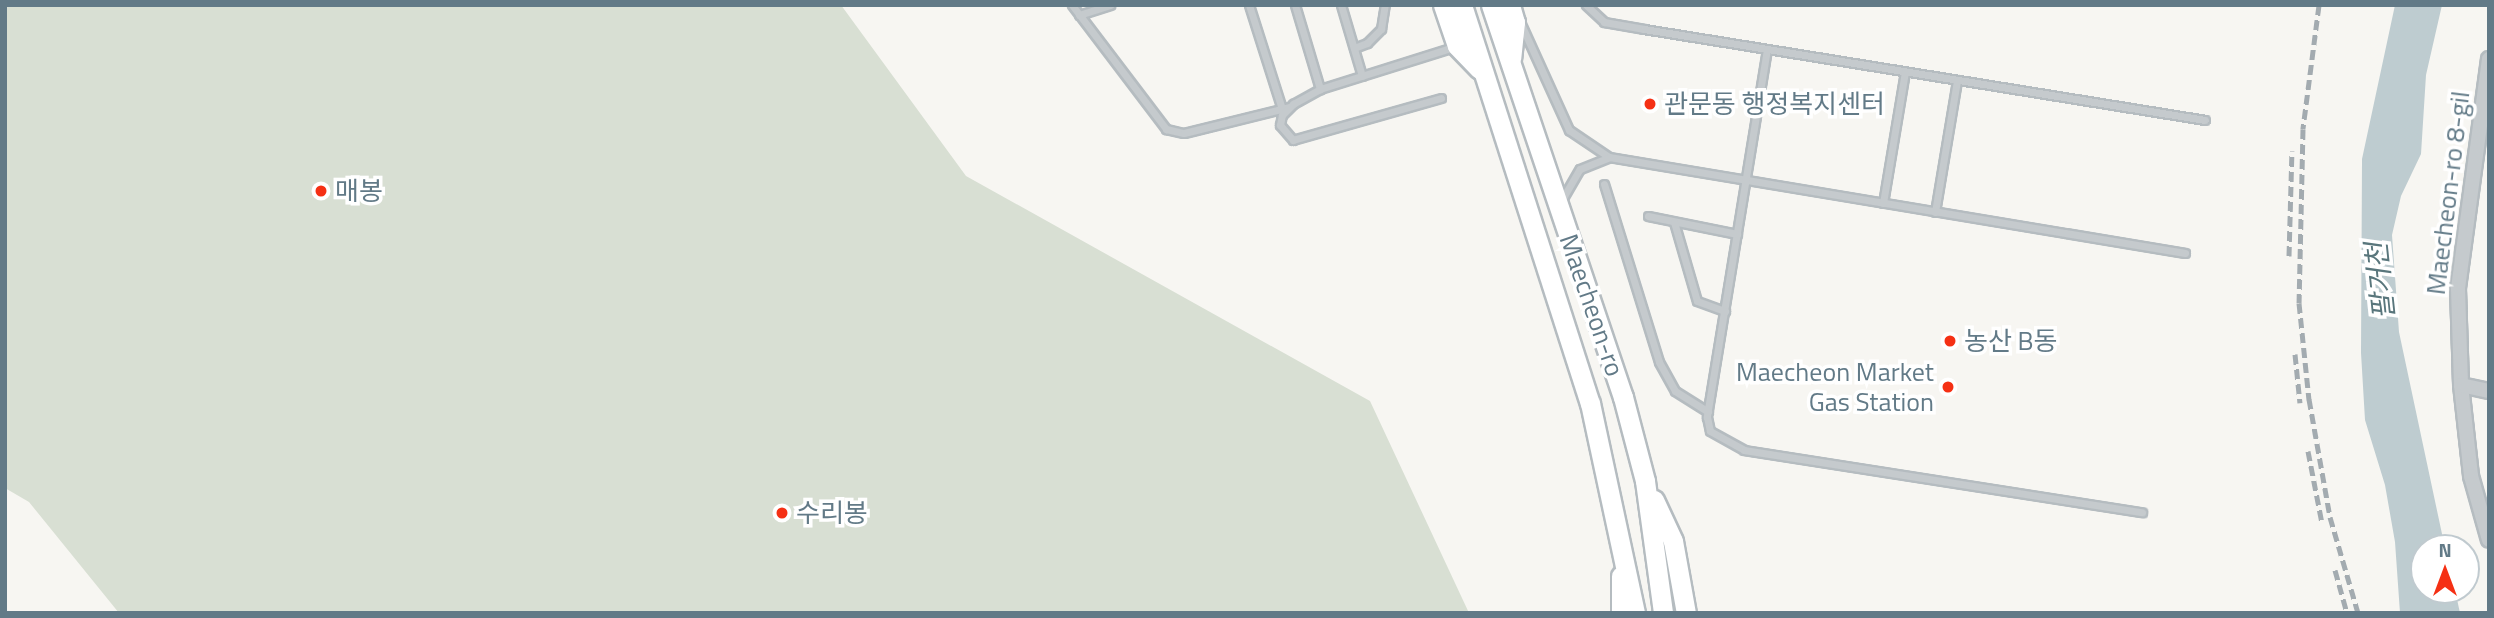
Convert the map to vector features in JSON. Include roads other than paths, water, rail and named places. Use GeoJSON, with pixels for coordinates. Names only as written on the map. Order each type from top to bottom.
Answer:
{"type":"FeatureCollection","features":[{"type":"Feature","properties":{"kind":"main road"},"geometry":{"type":"LineString","coordinates":[[1443,5],[1457,46],[1482,73]]}},
{"type":"Feature","properties":{"kind":"main road","name":"Maecheon-ro"},"geometry":{"type":"LineString","coordinates":[[1462,5],[1590,403],[1622,537],[1635,613]]}},
{"type":"Feature","properties":{"kind":"main road","name":"Maecheon-ro"},"geometry":{"type":"LineString","coordinates":[[1491,5],[1623,397],[1645,481],[1663,613]]}},
{"type":"Feature","properties":{"kind":"main road"},"geometry":{"type":"LineString","coordinates":[[1510,66],[1515,22],[1511,5]]}},
{"type":"Feature","properties":{"kind":"main road"},"geometry":{"type":"LineString","coordinates":[[1645,481],[1673,541],[1686,613]]}},
{"type":"Feature","properties":{"kind":"main road"},"geometry":{"type":"LineString","coordinates":[[1620,613],[1622,537]]}},
{"type":"Feature","properties":{"kind":"street","name":"Maecheon-ro 8-gil"},"geometry":{"type":"LineString","coordinates":[[2489,59],[2482,172],[2458,289],[2461,385],[2471,476],[2489,540]]}},
{"type":"Feature","properties":{"kind":"street"},"geometry":{"type":"LineString","coordinates":[[2461,385],[2489,391]]}},
{"type":"Feature","properties":{"kind":"lane"},"geometry":{"type":"LineString","coordinates":[[1072,5],[1166,129],[1184,133],[1285,108],[1320,89],[1457,46]]}},
{"type":"Feature","properties":{"kind":"lane"},"geometry":{"type":"LineString","coordinates":[[1079,15],[1110,5]]}},
{"type":"Feature","properties":{"kind":"lane"},"geometry":{"type":"LineString","coordinates":[[1249,5],[1285,108],[1280,125],[1293,140],[1441,98]]}},
{"type":"Feature","properties":{"kind":"lane"},"geometry":{"type":"LineString","coordinates":[[1295,5],[1320,89]]}},
{"type":"Feature","properties":{"kind":"lane"},"geometry":{"type":"LineString","coordinates":[[1341,5],[1362,76]]}},
{"type":"Feature","properties":{"kind":"lane"},"geometry":{"type":"LineString","coordinates":[[1354,48],[1367,43],[1381,29],[1385,5]]}},
{"type":"Feature","properties":{"kind":"lane"},"geometry":{"type":"LineString","coordinates":[[1511,5],[1569,130],[1609,156],[2185,253]]}},
{"type":"Feature","properties":{"kind":"lane"},"geometry":{"type":"LineString","coordinates":[[1586,5],[1604,22],[2205,120]]}},
{"type":"Feature","properties":{"kind":"lane"},"geometry":{"type":"LineString","coordinates":[[1767,49],[1708,411],[1710,431],[1744,450],[2142,512]]}},
{"type":"Feature","properties":{"kind":"lane"},"geometry":{"type":"LineString","coordinates":[[1883,203],[1905,72]]}},
{"type":"Feature","properties":{"kind":"lane"},"geometry":{"type":"LineString","coordinates":[[1935,212],[1957,80]]}},
{"type":"Feature","properties":{"kind":"lane"},"geometry":{"type":"LineString","coordinates":[[1558,206],[1580,169],[1609,156]]}},
{"type":"Feature","properties":{"kind":"lane"},"geometry":{"type":"LineString","coordinates":[[1604,184],[1659,362],[1675,391],[1708,411]]}},
{"type":"Feature","properties":{"kind":"lane"},"geometry":{"type":"LineString","coordinates":[[1648,216],[1737,234]]}},
{"type":"Feature","properties":{"kind":"lane"},"geometry":{"type":"LineString","coordinates":[[1674,222],[1697,301],[1725,311]]}},
{"type":"Feature","properties":{"kind":"water","name":"팔거천"},"geometry":{"type":"Polygon","coordinates":[[[2395,5],[2442,5],[2426,75],[2421,154],[2401,196],[2392,235],[2399,332],[2442,534],[2410,534],[2410,604],[2458,604],[2460,613],[2400,613],[2395,542],[2385,485],[2365,420],[2361,353],[2362,159],[2395,5]]]}},
{"type":"Feature","properties":{"kind":"railway"},"geometry":{"type":"LineString","coordinates":[[2319,5],[2303,129],[2299,303],[2309,399],[2330,517],[2358,613]]}},
{"type":"Feature","properties":{"kind":"railway"},"geometry":{"type":"LineString","coordinates":[[2289,256],[2292,151]]}},
{"type":"Feature","properties":{"kind":"railway"},"geometry":{"type":"LineString","coordinates":[[2295,354],[2300,403]]}},
{"type":"Feature","properties":{"kind":"railway"},"geometry":{"type":"LineString","coordinates":[[2308,451],[2322,523]]}},
{"type":"Feature","properties":{"kind":"railway"},"geometry":{"type":"LineString","coordinates":[[2335,570],[2347,613]]}},
{"type":"Feature","properties":{"kind":"place","name":"관문동 행정복지센터"},"geometry":{"type":"Point","coordinates":[1650,104]}},
{"type":"Feature","properties":{"kind":"place","name":"매봉"},"geometry":{"type":"Point","coordinates":[321,191]}},
{"type":"Feature","properties":{"kind":"place","name":"농산 B동"},"geometry":{"type":"Point","coordinates":[1950,341]}},
{"type":"Feature","properties":{"kind":"place","name":"Maecheon Market Gas Station"},"geometry":{"type":"Point","coordinates":[1948,387]}},
{"type":"Feature","properties":{"kind":"place","name":"수리봉"},"geometry":{"type":"Point","coordinates":[782,513]}}]}
